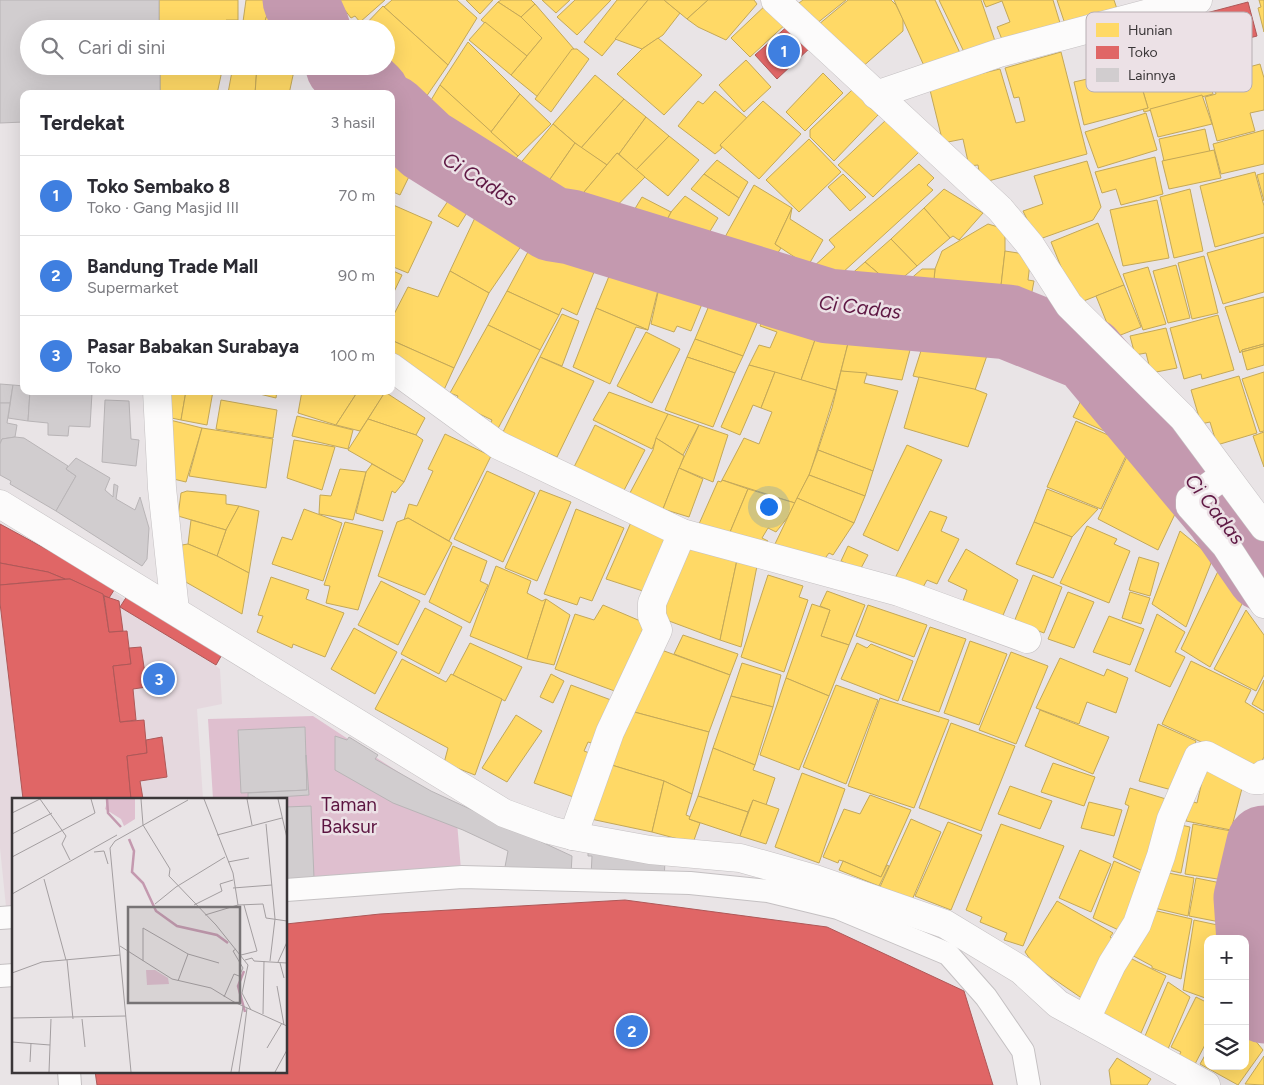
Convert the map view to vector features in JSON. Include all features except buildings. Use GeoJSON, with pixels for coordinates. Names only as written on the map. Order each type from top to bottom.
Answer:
{"type":"FeatureCollection","features":[{"type":"Feature","properties":{"kind":"street"},"geometry":{"type":"LineString","coordinates":[[775,0],[1000,209],[1031,246],[1069,305],[1183,418],[1212,484],[1264,527]]}},
{"type":"Feature","properties":{"kind":"street"},"geometry":{"type":"LineString","coordinates":[[1153,12],[1198,0]]}},
{"type":"Feature","properties":{"kind":"street"},"geometry":{"type":"LineString","coordinates":[[876,95],[999,53],[1086,30]]}},
{"type":"Feature","properties":{"kind":"street"},"geometry":{"type":"LineString","coordinates":[[395,370],[498,445],[682,533],[899,592],[1027,639]]}},
{"type":"Feature","properties":{"kind":"street"},"geometry":{"type":"LineString","coordinates":[[157,395],[162,488],[175,610]]}},
{"type":"Feature","properties":{"kind":"street"},"geometry":{"type":"LineString","coordinates":[[1212,484],[1190,500],[1190,506],[1226,546],[1264,604]]}},
{"type":"Feature","properties":{"kind":"street"},"geometry":{"type":"LineString","coordinates":[[0,504],[504,813],[550,830],[573,836],[650,850],[740,858],[815,879],[945,924],[1021,970],[1058,1004],[1206,1085]]}},
{"type":"Feature","properties":{"kind":"street"},"geometry":{"type":"LineString","coordinates":[[573,836],[610,732],[658,630],[652,616],[652,603],[682,533]]}},
{"type":"Feature","properties":{"kind":"street"},"geometry":{"type":"LineString","coordinates":[[1086,1019],[1112,964],[1137,924],[1161,856],[1171,819],[1198,757],[1206,755],[1254,780],[1260,780],[1264,774]]}},
{"type":"Feature","properties":{"kind":"lane"},"geometry":{"type":"LineString","coordinates":[[288,890],[462,877],[690,883],[768,891],[838,908],[948,954],[986,997],[1023,1051],[1029,1085]]}},
{"type":"Feature","properties":{"kind":"lane"},"geometry":{"type":"LineString","coordinates":[[69,1072],[70,1085]]}},
{"type":"Feature","properties":{"kind":"shaded area"},"geometry":{"type":"Polygon","coordinates":[[[81,568],[220,669],[222,704],[197,709],[203,798],[12,798],[12,925],[8,926],[0,848],[0,569],[81,568]]]}},
{"type":"Feature","properties":{"kind":"green space","name":"Taman Baksur"},"geometry":{"type":"Polygon","coordinates":[[[313,716],[456,810],[461,870],[288,881],[288,798],[213,798],[208,719],[313,716]]]}},
{"type":"Feature","properties":{"kind":"waterway","name":"Ci Cadas"},"geometry":{"type":"LineString","coordinates":[[300,0],[309,20]]}},
{"type":"Feature","properties":{"kind":"waterway","name":"Ci Cadas"},"geometry":{"type":"LineString","coordinates":[[352,75],[368,90]]}},
{"type":"Feature","properties":{"kind":"waterway","name":"Ci Cadas"},"geometry":{"type":"LineString","coordinates":[[395,116],[426,145],[552,224],[571,227],[828,306],[1008,322],[1088,354],[1223,515],[1264,574]]}},
{"type":"Feature","properties":{"kind":"waterway","name":"Ci Cadas"},"geometry":{"type":"LineString","coordinates":[[1264,843],[1251,898],[1257,984],[1264,1006]]}},
{"type":"Feature","properties":{"kind":"place","name":"Toko Sembako 8"},"geometry":{"type":"Point","coordinates":[784,51]}},
{"type":"Feature","properties":{"kind":"place","name":"Pasar Babakan Surabaya"},"geometry":{"type":"Point","coordinates":[159,679]}},
{"type":"Feature","properties":{"kind":"place","name":"Bandung Trade Mall"},"geometry":{"type":"Point","coordinates":[632,1031]}}]}
